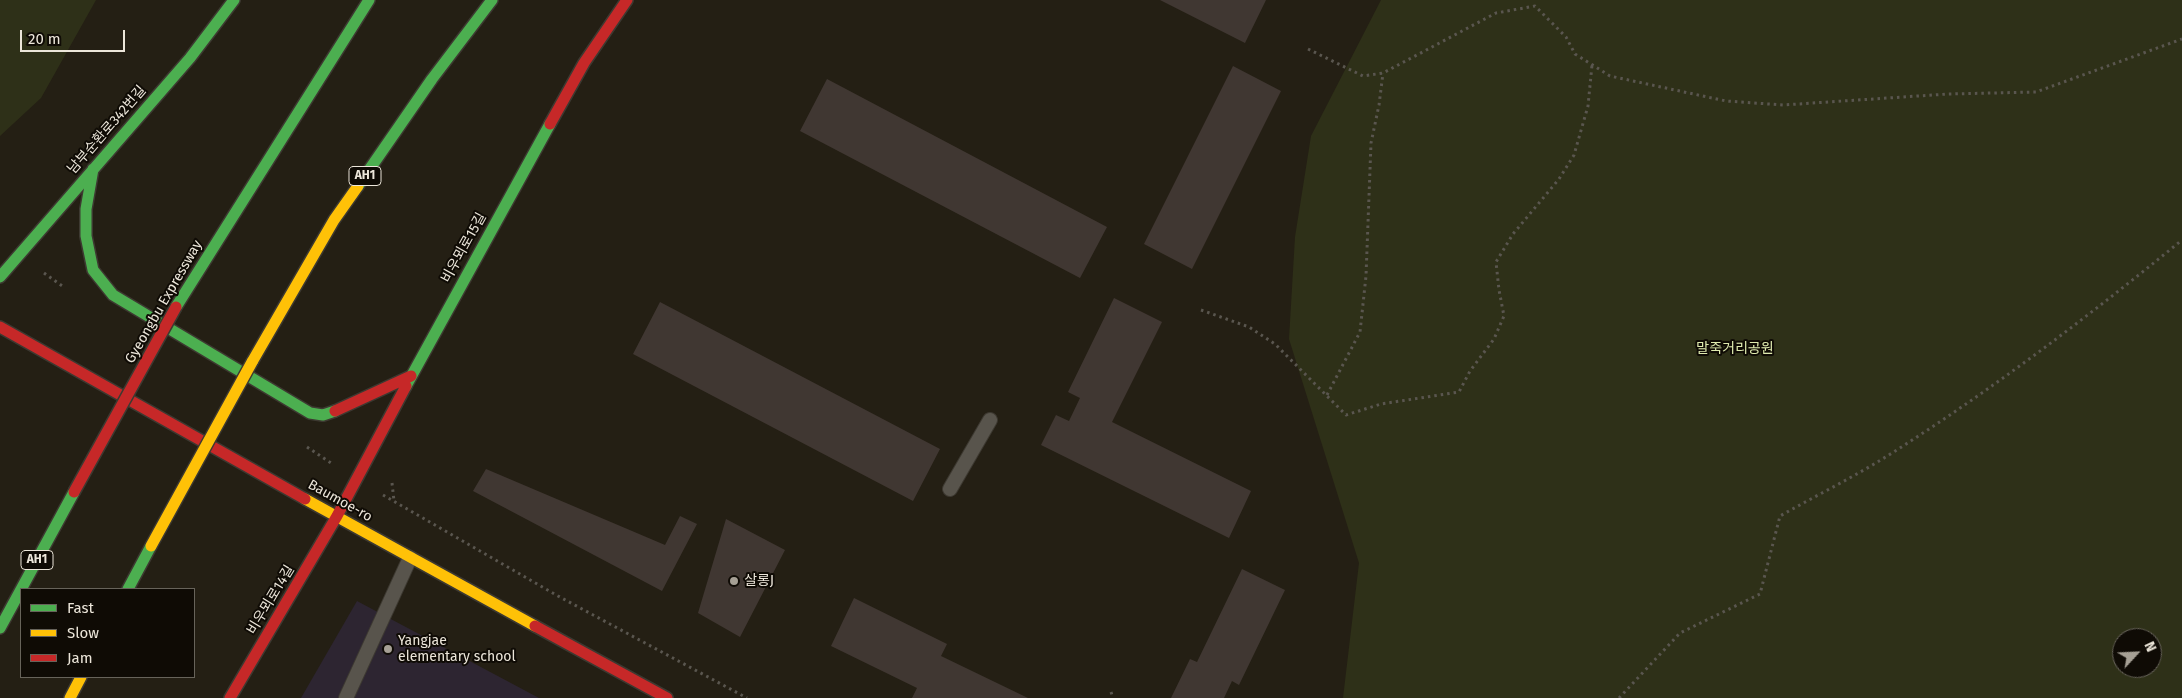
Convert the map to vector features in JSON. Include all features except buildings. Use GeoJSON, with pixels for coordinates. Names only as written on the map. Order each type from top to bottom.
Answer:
{"type":"FeatureCollection","features":[{"type":"Feature","properties":{"kind":"main road","name":"남부순환로342번길"},"geometry":{"type":"LineString","coordinates":[[0,277],[190,58],[234,0]]}},
{"type":"Feature","properties":{"kind":"main road","name":"Gyeongbu Expressway"},"geometry":{"type":"LineString","coordinates":[[22,588],[176,307],[369,0]]}},
{"type":"Feature","properties":{"kind":"main road","name":"AH1"},"geometry":{"type":"LineString","coordinates":[[129,588],[252,362],[334,220],[432,79],[492,0]]}},
{"type":"Feature","properties":{"kind":"main road","name":"비우뫼로15길"},"geometry":{"type":"LineString","coordinates":[[337,516],[411,376],[584,63],[627,0]]}},
{"type":"Feature","properties":{"kind":"main road"},"geometry":{"type":"LineString","coordinates":[[93,169],[86,209],[86,236],[93,270],[113,294],[310,413],[323,415],[342,409],[411,376]]}},
{"type":"Feature","properties":{"kind":"main road","name":"Baumoe-ro"},"geometry":{"type":"LineString","coordinates":[[0,327],[410,558],[667,698]]}},
{"type":"Feature","properties":{"kind":"main road","name":"비우뫼로14길"},"geometry":{"type":"LineString","coordinates":[[230,698],[337,516]]}},
{"type":"Feature","properties":{"kind":"main road","name":"Gyeongbu Expressway"},"geometry":{"type":"LineString","coordinates":[[0,628],[20,591]]}},
{"type":"Feature","properties":{"kind":"main road"},"geometry":{"type":"LineString","coordinates":[[70,698],[80,678]]}},
{"type":"Feature","properties":{"kind":"lane"},"geometry":{"type":"LineString","coordinates":[[950,489],[990,420]]}},
{"type":"Feature","properties":{"kind":"lane"},"geometry":{"type":"LineString","coordinates":[[346,698],[410,558]]}},
{"type":"Feature","properties":{"kind":"path"},"geometry":{"type":"LineString","coordinates":[[1308,49],[1363,76],[1383,73],[1496,13],[1535,6],[1566,37],[1575,54],[1610,76],[1726,101],[1783,105],[1948,94],[2036,92],[2182,38]]}},
{"type":"Feature","properties":{"kind":"path"},"geometry":{"type":"LineString","coordinates":[[1201,310],[1249,327],[1275,344],[1346,415],[1381,404],[1459,392],[1470,371],[1494,339],[1504,316],[1496,262],[1513,234],[1559,179],[1574,155],[1588,106],[1592,65]]}},
{"type":"Feature","properties":{"kind":"path"},"geometry":{"type":"LineString","coordinates":[[1327,395],[1360,332],[1366,276],[1371,143],[1383,73]]}},
{"type":"Feature","properties":{"kind":"path"},"geometry":{"type":"LineString","coordinates":[[1618,698],[1680,633],[1760,594],[1780,516],[1891,453],[1953,412],[2110,299],[2182,240]]}},
{"type":"Feature","properties":{"kind":"path"},"geometry":{"type":"LineString","coordinates":[[1111,692],[1113,698]]}},
{"type":"Feature","properties":{"kind":"shaded area","name":"Yangjae elementary school"},"geometry":{"type":"Polygon","coordinates":[[[357,601],[539,698],[301,698],[357,601]]]}},
{"type":"Feature","properties":{"kind":"green space"},"geometry":{"type":"Polygon","coordinates":[[[0,0],[96,0],[41,98],[0,136],[0,0]]]}},
{"type":"Feature","properties":{"kind":"green space","name":"말죽거리공원"},"geometry":{"type":"Polygon","coordinates":[[[1381,0],[2182,0],[2182,698],[1343,698],[1359,563],[1289,339],[1295,237],[1311,136],[1381,0]]]}},
{"type":"Feature","properties":{"kind":"traffic: fast"},"geometry":{"type":"LineString","coordinates":[[0,277],[190,58],[234,0]]}},
{"type":"Feature","properties":{"kind":"traffic: fast"},"geometry":{"type":"LineString","coordinates":[[176,307],[369,0]]}},
{"type":"Feature","properties":{"kind":"traffic: fast"},"geometry":{"type":"LineString","coordinates":[[358,186],[432,79],[492,0]]}},
{"type":"Feature","properties":{"kind":"traffic: fast"},"geometry":{"type":"LineString","coordinates":[[406,386],[550,124]]}},
{"type":"Feature","properties":{"kind":"traffic: fast"},"geometry":{"type":"LineString","coordinates":[[93,169],[86,209],[86,236],[93,270],[113,295],[310,413],[323,415],[335,411]]}},
{"type":"Feature","properties":{"kind":"traffic: fast"},"geometry":{"type":"LineString","coordinates":[[22,588],[74,492]]}},
{"type":"Feature","properties":{"kind":"traffic: fast"},"geometry":{"type":"LineString","coordinates":[[129,588],[151,546]]}},
{"type":"Feature","properties":{"kind":"traffic: fast"},"geometry":{"type":"LineString","coordinates":[[0,628],[20,591]]}},
{"type":"Feature","properties":{"kind":"traffic: slow"},"geometry":{"type":"LineString","coordinates":[[252,362],[334,220],[358,186]]}},
{"type":"Feature","properties":{"kind":"traffic: slow"},"geometry":{"type":"LineString","coordinates":[[151,546],[252,362]]}},
{"type":"Feature","properties":{"kind":"traffic: slow"},"geometry":{"type":"LineString","coordinates":[[305,499],[535,626]]}},
{"type":"Feature","properties":{"kind":"traffic: slow"},"geometry":{"type":"LineString","coordinates":[[70,698],[80,678]]}},
{"type":"Feature","properties":{"kind":"traffic: jam"},"geometry":{"type":"LineString","coordinates":[[550,124],[584,63],[627,0]]}},
{"type":"Feature","properties":{"kind":"traffic: jam"},"geometry":{"type":"LineString","coordinates":[[74,492],[176,307]]}},
{"type":"Feature","properties":{"kind":"traffic: jam"},"geometry":{"type":"LineString","coordinates":[[0,327],[305,499]]}},
{"type":"Feature","properties":{"kind":"traffic: jam"},"geometry":{"type":"LineString","coordinates":[[335,411],[411,376]]}},
{"type":"Feature","properties":{"kind":"traffic: jam"},"geometry":{"type":"LineString","coordinates":[[230,698],[337,516],[406,386]]}},
{"type":"Feature","properties":{"kind":"traffic: jam"},"geometry":{"type":"LineString","coordinates":[[535,626],[667,698]]}},
{"type":"Feature","properties":{"kind":"place","name":"살롱J"},"geometry":{"type":"Point","coordinates":[734,581]}},
{"type":"Feature","properties":{"kind":"place","name":"Yangjae elementary school"},"geometry":{"type":"Point","coordinates":[388,649]}}]}
